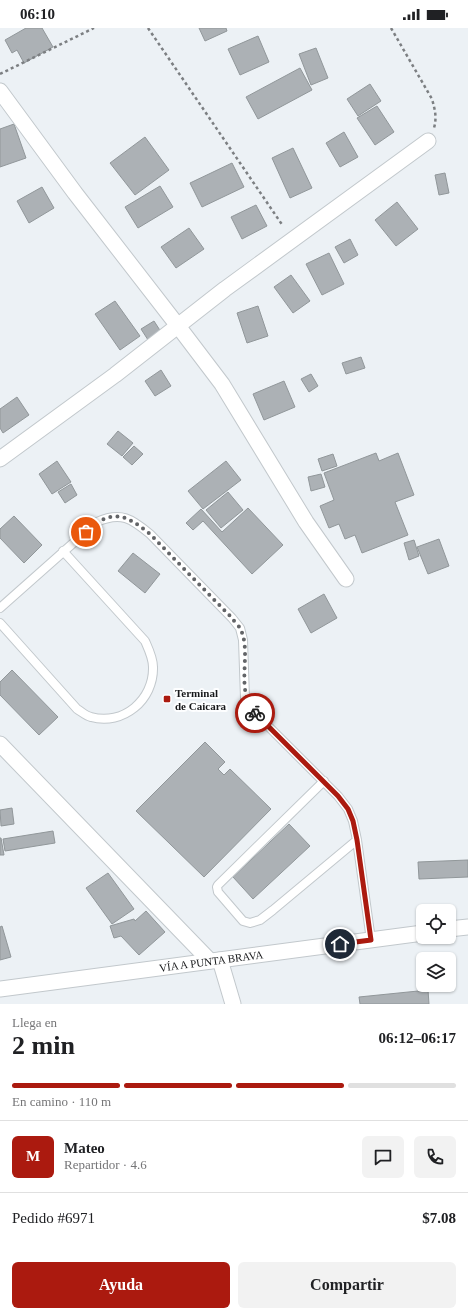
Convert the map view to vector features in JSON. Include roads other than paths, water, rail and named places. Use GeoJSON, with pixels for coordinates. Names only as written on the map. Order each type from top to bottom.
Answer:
{"type":"FeatureCollection","features":[{"type":"Feature","properties":{"kind":"street"},"geometry":{"type":"LineString","coordinates":[[0,92],[74,193],[222,384],[306,522],[346,579]]}},
{"type":"Feature","properties":{"kind":"street"},"geometry":{"type":"LineString","coordinates":[[0,459],[115,375],[225,289],[428,141]]}},
{"type":"Feature","properties":{"kind":"street"},"geometry":{"type":"LineString","coordinates":[[0,744],[215,960],[233,1004]]}},
{"type":"Feature","properties":{"kind":"street"},"geometry":{"type":"LineString","coordinates":[[456,929],[468,927]]}},
{"type":"Feature","properties":{"kind":"street","name":"VÍA A PUNTA BRAVA"},"geometry":{"type":"LineString","coordinates":[[0,989],[416,934]]}},
{"type":"Feature","properties":{"kind":"lane"},"geometry":{"type":"LineString","coordinates":[[0,608],[97,522],[106,518],[117,516],[128,518],[150,534],[240,628],[243,640],[246,698],[252,710],[324,781],[348,809],[353,821],[357,840],[371,940]]}},
{"type":"Feature","properties":{"kind":"lane"},"geometry":{"type":"LineString","coordinates":[[0,623],[78,709],[90,717],[112,718],[124,715],[141,702],[148,692],[152,680],[151,654],[145,641],[63,551]]}},
{"type":"Feature","properties":{"kind":"lane"},"geometry":{"type":"LineString","coordinates":[[324,781],[218,885],[218,892],[243,921],[247,923],[255,922],[274,910],[357,840]]}},
{"type":"Feature","properties":{"kind":"place","name":"Terminal de Caicara"},"geometry":{"type":"Point","coordinates":[167,699]}}]}
